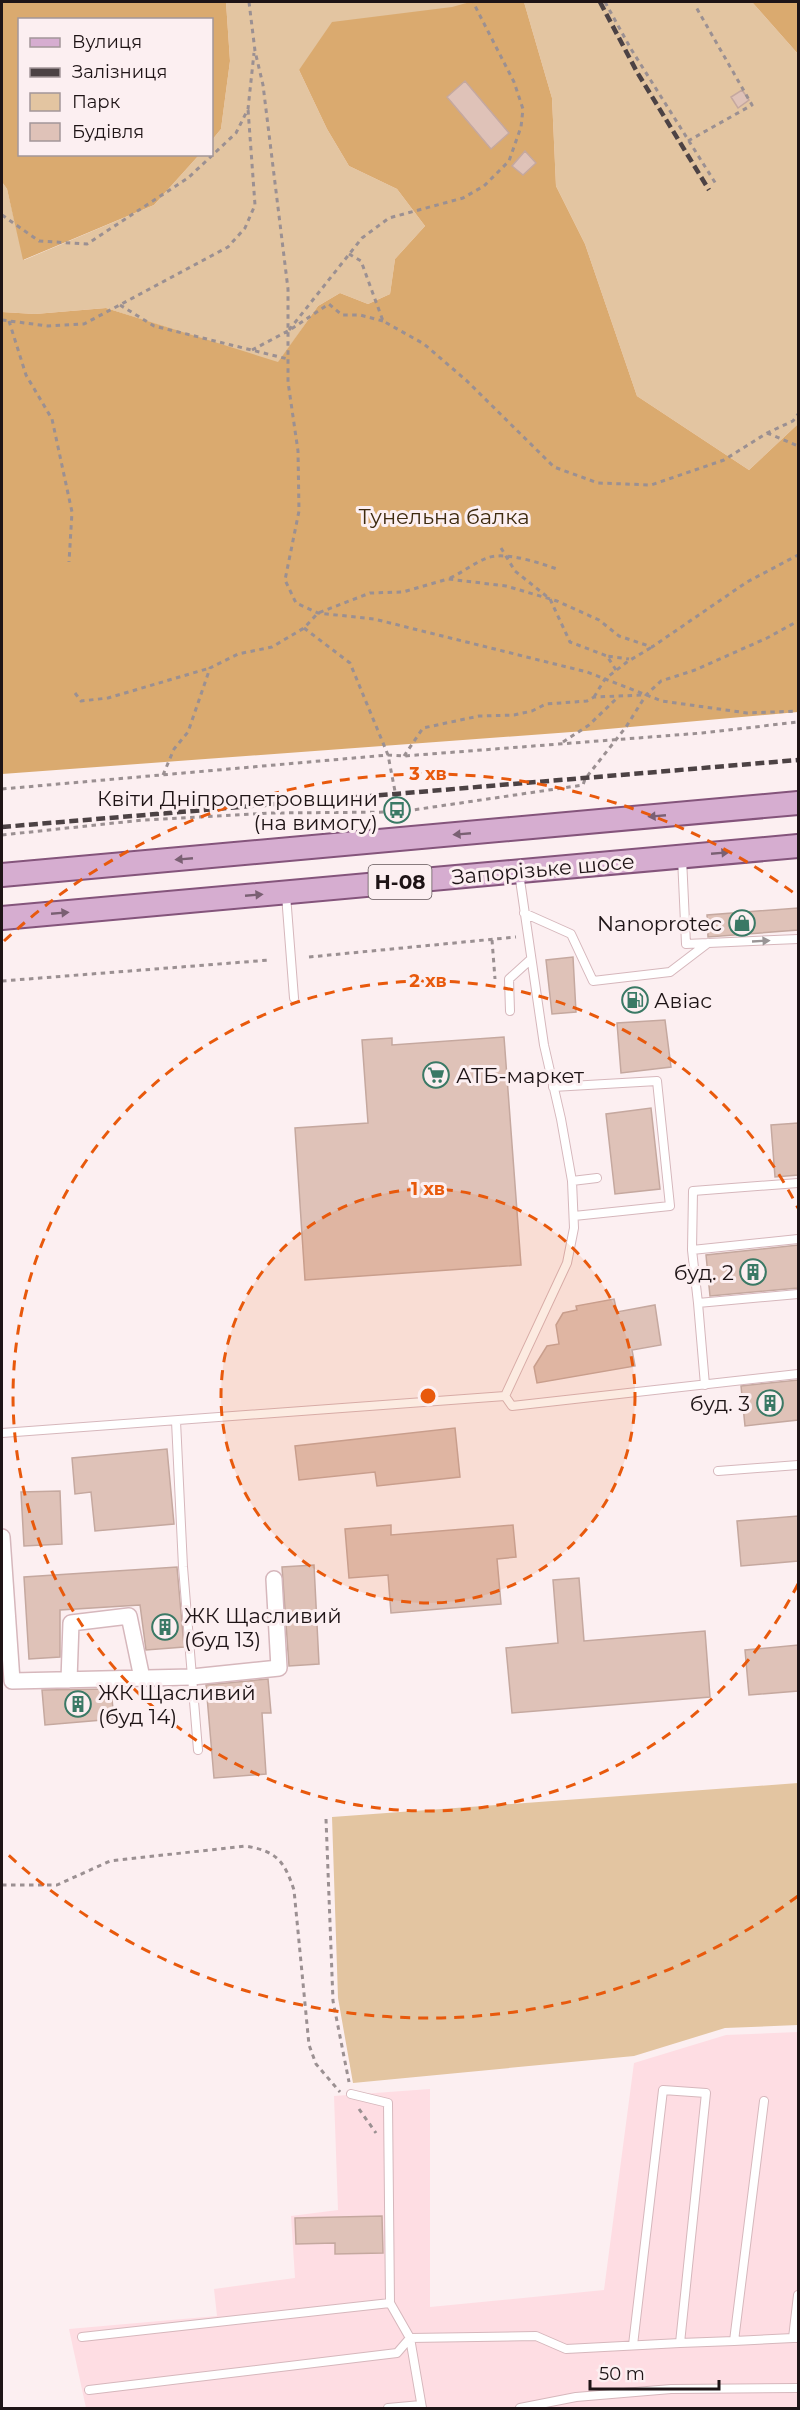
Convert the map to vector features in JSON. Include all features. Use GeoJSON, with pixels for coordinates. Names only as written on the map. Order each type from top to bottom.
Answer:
{"type":"FeatureCollection","features":[{"type":"Feature","properties":{"kind":"main road","name":"Запорізьке шосе"},"geometry":{"type":"LineString","coordinates":[[2,875],[798,803]]}},
{"type":"Feature","properties":{"kind":"main road","name":"Запорізьке шосе"},"geometry":{"type":"LineString","coordinates":[[2,918],[798,846]]}},
{"type":"Feature","properties":{"kind":"street"},"geometry":{"type":"LineString","coordinates":[[2,1537],[12,1681],[192,1677],[279,1668],[274,1579]]}},
{"type":"Feature","properties":{"kind":"street"},"geometry":{"type":"LineString","coordinates":[[69,1680],[71,1623],[129,1616],[142,1678]]}},
{"type":"Feature","properties":{"kind":"lane"},"geometry":{"type":"LineString","coordinates":[[682,857],[686,944],[798,939]]}},
{"type":"Feature","properties":{"kind":"lane"},"geometry":{"type":"LineString","coordinates":[[505,1396],[567,1263],[574,1216],[572,1181],[544,1045],[526,936],[519,872]]}},
{"type":"Feature","properties":{"kind":"lane"},"geometry":{"type":"LineString","coordinates":[[286,892],[294,998]]}},
{"type":"Feature","properties":{"kind":"lane"},"geometry":{"type":"LineString","coordinates":[[524,913],[571,934],[593,981],[670,972],[708,943]]}},
{"type":"Feature","properties":{"kind":"lane"},"geometry":{"type":"LineString","coordinates":[[510,1011],[509,979],[530,960]]}},
{"type":"Feature","properties":{"kind":"lane"},"geometry":{"type":"LineString","coordinates":[[553,1087],[657,1081],[670,1206],[574,1216]]}},
{"type":"Feature","properties":{"kind":"lane"},"geometry":{"type":"LineString","coordinates":[[572,1181],[597,1178]]}},
{"type":"Feature","properties":{"kind":"lane"},"geometry":{"type":"LineString","coordinates":[[705,1385],[692,1250],[693,1191],[798,1183]]}},
{"type":"Feature","properties":{"kind":"lane"},"geometry":{"type":"LineString","coordinates":[[692,1250],[798,1239]]}},
{"type":"Feature","properties":{"kind":"lane"},"geometry":{"type":"LineString","coordinates":[[698,1303],[798,1294]]}},
{"type":"Feature","properties":{"kind":"lane"},"geometry":{"type":"LineString","coordinates":[[505,1396],[512,1406],[798,1374]]}},
{"type":"Feature","properties":{"kind":"lane"},"geometry":{"type":"LineString","coordinates":[[2,1433],[505,1396]]}},
{"type":"Feature","properties":{"kind":"lane"},"geometry":{"type":"LineString","coordinates":[[176,1421],[183,1567],[198,1750]]}},
{"type":"Feature","properties":{"kind":"lane"},"geometry":{"type":"LineString","coordinates":[[718,1472],[798,1465]]}},
{"type":"Feature","properties":{"kind":"lane"},"geometry":{"type":"LineString","coordinates":[[633,2345],[663,2090],[706,2093],[680,2343]]}},
{"type":"Feature","properties":{"kind":"lane"},"geometry":{"type":"LineString","coordinates":[[351,2094],[388,2103],[390,2303],[410,2338],[422,2407],[388,2409]]}},
{"type":"Feature","properties":{"kind":"lane"},"geometry":{"type":"LineString","coordinates":[[734,2341],[764,2101]]}},
{"type":"Feature","properties":{"kind":"lane"},"geometry":{"type":"LineString","coordinates":[[90,2390],[397,2353],[410,2338],[536,2336],[566,2349],[796,2338],[798,2295]]}},
{"type":"Feature","properties":{"kind":"lane"},"geometry":{"type":"LineString","coordinates":[[82,2337],[390,2303]]}},
{"type":"Feature","properties":{"kind":"lane"},"geometry":{"type":"LineString","coordinates":[[520,2409],[576,2397],[671,2389],[798,2388]]}},
{"type":"Feature","properties":{"kind":"path"},"geometry":{"type":"LineString","coordinates":[[249,2],[255,51],[263,85],[288,289],[288,382],[298,451],[298,511],[285,580],[296,603],[318,613],[374,619],[587,672],[662,701],[747,713],[798,711]]}},
{"type":"Feature","properties":{"kind":"path"},"geometry":{"type":"LineString","coordinates":[[288,331],[362,238],[389,218],[463,198],[484,186],[509,161],[520,127],[523,108],[514,82],[473,2]]}},
{"type":"Feature","properties":{"kind":"path"},"geometry":{"type":"LineString","coordinates":[[605,2],[631,49],[716,184]]}},
{"type":"Feature","properties":{"kind":"path"},"geometry":{"type":"LineString","coordinates":[[688,141],[752,105],[696,7]]}},
{"type":"Feature","properties":{"kind":"path"},"geometry":{"type":"LineString","coordinates":[[2,320],[48,326],[84,324],[228,247],[245,228],[255,205],[248,109],[255,51]]}},
{"type":"Feature","properties":{"kind":"path"},"geometry":{"type":"LineString","coordinates":[[213,155],[236,133],[248,109]]}},
{"type":"Feature","properties":{"kind":"path"},"geometry":{"type":"LineString","coordinates":[[2,215],[39,241],[87,244],[188,178],[211,156]]}},
{"type":"Feature","properties":{"kind":"path"},"geometry":{"type":"LineString","coordinates":[[349,254],[361,261],[383,321]]}},
{"type":"Feature","properties":{"kind":"path"},"geometry":{"type":"LineString","coordinates":[[252,350],[288,331],[329,304],[342,315],[360,315],[383,321],[424,344],[467,381],[554,467],[598,483],[651,485],[724,460],[767,433],[793,421],[798,414]]}},
{"type":"Feature","properties":{"kind":"path"},"geometry":{"type":"LineString","coordinates":[[120,305],[154,326],[288,359]]}},
{"type":"Feature","properties":{"kind":"path"},"geometry":{"type":"LineString","coordinates":[[9,321],[26,375],[52,419],[72,512],[69,562]]}},
{"type":"Feature","properties":{"kind":"path"},"geometry":{"type":"LineString","coordinates":[[767,433],[798,446]]}},
{"type":"Feature","properties":{"kind":"path"},"geometry":{"type":"LineString","coordinates":[[501,548],[515,571],[550,599],[570,642],[607,656],[631,659]]}},
{"type":"Feature","properties":{"kind":"path"},"geometry":{"type":"LineString","coordinates":[[594,697],[605,679],[631,659],[747,582],[798,555]]}},
{"type":"Feature","properties":{"kind":"path"},"geometry":{"type":"LineString","coordinates":[[75,693],[81,701],[108,698],[210,668],[238,654],[272,646],[304,628],[318,613],[370,593],[403,592],[448,579],[490,557],[533,561],[557,569]]}},
{"type":"Feature","properties":{"kind":"path"},"geometry":{"type":"LineString","coordinates":[[448,579],[506,586],[550,599],[599,620],[619,636],[652,647]]}},
{"type":"Feature","properties":{"kind":"path"},"geometry":{"type":"LineString","coordinates":[[2,835],[143,820],[270,813],[399,812],[583,785],[585,779],[626,727],[646,695],[661,681],[695,670],[767,638],[798,621]]}},
{"type":"Feature","properties":{"kind":"path"},"geometry":{"type":"LineString","coordinates":[[304,628],[350,663],[388,755],[399,812]]}},
{"type":"Feature","properties":{"kind":"path"},"geometry":{"type":"LineString","coordinates":[[607,656],[616,670]]}},
{"type":"Feature","properties":{"kind":"path"},"geometry":{"type":"LineString","coordinates":[[163,775],[174,749],[188,732],[210,668]]}},
{"type":"Feature","properties":{"kind":"path"},"geometry":{"type":"LineString","coordinates":[[404,756],[423,728],[479,716],[514,715],[532,711],[546,704],[586,701],[594,697],[617,698],[646,695]]}},
{"type":"Feature","properties":{"kind":"path"},"geometry":{"type":"LineString","coordinates":[[562,744],[589,725],[617,698]]}},
{"type":"Feature","properties":{"kind":"path"},"geometry":{"type":"LineString","coordinates":[[2,789],[388,755],[404,756],[702,733],[798,722]]}},
{"type":"Feature","properties":{"kind":"path"},"geometry":{"type":"LineString","coordinates":[[309,957],[526,936]]}},
{"type":"Feature","properties":{"kind":"path"},"geometry":{"type":"LineString","coordinates":[[492,940],[496,981]]}},
{"type":"Feature","properties":{"kind":"path"},"geometry":{"type":"LineString","coordinates":[[2,981],[270,960]]}},
{"type":"Feature","properties":{"kind":"path"},"geometry":{"type":"LineString","coordinates":[[326,1819],[333,2001],[351,2094]]}},
{"type":"Feature","properties":{"kind":"path"},"geometry":{"type":"LineString","coordinates":[[2,1885],[57,1885],[110,1861],[245,1846],[263,1849],[280,1860],[288,1872],[294,1890],[309,2045],[316,2064],[341,2093]]}},
{"type":"Feature","properties":{"kind":"path"},"geometry":{"type":"LineString","coordinates":[[359,2109],[378,2137]]}},
{"type":"Feature","properties":{"kind":"shaded area"},"geometry":{"type":"Polygon","coordinates":[[[798,2032],[798,2408],[86,2408],[69,2329],[217,2316],[214,2289],[295,2278],[291,2216],[338,2210],[334,2096],[430,2089],[430,2307],[604,2290],[634,2063],[726,2035],[798,2032]]]}},
{"type":"Feature","properties":{"kind":"green space"},"geometry":{"type":"Polygon","coordinates":[[[2,2],[226,2],[230,61],[221,129],[213,139],[213,18],[18,18],[18,156],[198,156],[154,205],[23,260],[7,189],[2,182],[2,2]]]}},
{"type":"Feature","properties":{"kind":"green space"},"geometry":{"type":"Polygon","coordinates":[[[226,2],[470,2],[299,70],[327,129],[349,166],[397,189],[425,226],[395,259],[390,294],[368,304],[340,293],[318,306],[278,363],[106,308],[35,314],[2,312],[2,182],[7,189],[24,260],[154,205],[198,156],[213,156],[213,139],[221,129],[230,61],[226,2]]]}},
{"type":"Feature","properties":{"kind":"green space","name":"Тунельна балка"},"geometry":{"type":"Polygon","coordinates":[[[470,2],[524,2],[552,98],[556,186],[585,244],[637,396],[749,470],[798,424],[798,712],[585,731],[2,774],[2,312],[35,314],[106,308],[278,362],[318,306],[340,293],[368,304],[390,294],[395,259],[425,226],[397,189],[349,166],[327,129],[299,70],[332,22],[452,7],[470,2]]]}},
{"type":"Feature","properties":{"kind":"green space"},"geometry":{"type":"Polygon","coordinates":[[[524,2],[752,2],[798,54],[798,424],[749,470],[637,396],[585,244],[556,186],[552,98],[524,2]]]}},
{"type":"Feature","properties":{"kind":"green space"},"geometry":{"type":"Polygon","coordinates":[[[752,2],[798,2],[798,54],[752,2]]]}},
{"type":"Feature","properties":{"kind":"green space"},"geometry":{"type":"Polygon","coordinates":[[[798,1783],[798,2025],[725,2028],[634,2056],[353,2083],[338,1998],[332,1817],[798,1783]]]}},
{"type":"Feature","properties":{"kind":"building"},"geometry":{"type":"Polygon","coordinates":[[[465,81],[509,133],[491,149],[447,97],[465,81]]]}},
{"type":"Feature","properties":{"kind":"building"},"geometry":{"type":"Polygon","coordinates":[[[742,90],[749,100],[738,108],[731,97],[742,90]]]}},
{"type":"Feature","properties":{"kind":"building"},"geometry":{"type":"Polygon","coordinates":[[[525,151],[536,163],[523,175],[512,166],[525,151]]]}},
{"type":"Feature","properties":{"kind":"building"},"geometry":{"type":"Polygon","coordinates":[[[798,908],[798,930],[708,937],[707,915],[798,908]]]}},
{"type":"Feature","properties":{"kind":"building"},"geometry":{"type":"Polygon","coordinates":[[[573,957],[576,1012],[552,1014],[546,960],[573,957]]]}},
{"type":"Feature","properties":{"kind":"building"},"geometry":{"type":"Polygon","coordinates":[[[665,1020],[671,1067],[621,1073],[617,1023],[665,1020]]]}},
{"type":"Feature","properties":{"kind":"building"},"geometry":{"type":"Polygon","coordinates":[[[504,1037],[521,1265],[305,1280],[295,1128],[368,1123],[362,1040],[392,1038],[392,1045],[504,1037]]]}},
{"type":"Feature","properties":{"kind":"building"},"geometry":{"type":"Polygon","coordinates":[[[651,1108],[660,1189],[615,1194],[606,1114],[651,1108]]]}},
{"type":"Feature","properties":{"kind":"building"},"geometry":{"type":"Polygon","coordinates":[[[798,1123],[798,1175],[775,1177],[771,1125],[798,1123]]]}},
{"type":"Feature","properties":{"kind":"building","name":"буд. 2"},"geometry":{"type":"Polygon","coordinates":[[[798,1245],[798,1288],[710,1296],[706,1255],[798,1245]]]}},
{"type":"Feature","properties":{"kind":"building"},"geometry":{"type":"Polygon","coordinates":[[[614,1299],[617,1312],[655,1305],[661,1345],[632,1350],[635,1366],[537,1383],[534,1367],[547,1346],[559,1344],[556,1325],[563,1313],[577,1310],[576,1306],[614,1299]]]}},
{"type":"Feature","properties":{"kind":"building","name":"буд. 3"},"geometry":{"type":"Polygon","coordinates":[[[798,1380],[798,1420],[745,1426],[741,1386],[798,1380]]]}},
{"type":"Feature","properties":{"kind":"building"},"geometry":{"type":"Polygon","coordinates":[[[455,1428],[460,1477],[377,1486],[375,1472],[299,1480],[295,1446],[455,1428]]]}},
{"type":"Feature","properties":{"kind":"building"},"geometry":{"type":"Polygon","coordinates":[[[167,1449],[174,1524],[95,1531],[91,1492],[75,1494],[72,1458],[167,1449]]]}},
{"type":"Feature","properties":{"kind":"building"},"geometry":{"type":"Polygon","coordinates":[[[60,1491],[62,1544],[24,1546],[21,1492],[60,1491]]]}},
{"type":"Feature","properties":{"kind":"building"},"geometry":{"type":"Polygon","coordinates":[[[798,1516],[798,1561],[741,1566],[737,1521],[798,1516]]]}},
{"type":"Feature","properties":{"kind":"building"},"geometry":{"type":"Polygon","coordinates":[[[391,1525],[391,1535],[513,1525],[516,1557],[497,1559],[501,1604],[391,1613],[388,1575],[349,1578],[345,1529],[391,1525]]]}},
{"type":"Feature","properties":{"kind":"building"},"geometry":{"type":"Polygon","coordinates":[[[314,1565],[319,1664],[289,1666],[282,1567],[314,1565]]]}},
{"type":"Feature","properties":{"kind":"building"},"geometry":{"type":"Polygon","coordinates":[[[177,1567],[184,1647],[146,1650],[140,1605],[60,1610],[60,1657],[29,1659],[24,1577],[177,1567]]]}},
{"type":"Feature","properties":{"kind":"building"},"geometry":{"type":"Polygon","coordinates":[[[579,1578],[584,1641],[705,1631],[710,1697],[512,1713],[506,1648],[558,1643],[553,1580],[579,1578]]]}},
{"type":"Feature","properties":{"kind":"building"},"geometry":{"type":"Polygon","coordinates":[[[798,1645],[798,1691],[749,1695],[745,1650],[798,1645]]]}},
{"type":"Feature","properties":{"kind":"building"},"geometry":{"type":"Polygon","coordinates":[[[268,1679],[271,1713],[262,1713],[266,1774],[214,1778],[206,1685],[268,1679]]]}},
{"type":"Feature","properties":{"kind":"building","name":"ЖК Щасливий (буд 14)"},"geometry":{"type":"Polygon","coordinates":[[[111,1689],[114,1719],[45,1725],[42,1690],[111,1689]]]}},
{"type":"Feature","properties":{"kind":"building"},"geometry":{"type":"Polygon","coordinates":[[[382,2216],[383,2253],[335,2254],[335,2243],[296,2244],[295,2218],[382,2216]]]}},
{"type":"Feature","properties":{"kind":"railway"},"geometry":{"type":"LineString","coordinates":[[600,2],[637,72],[709,190]]}},
{"type":"Feature","properties":{"kind":"railway"},"geometry":{"type":"LineString","coordinates":[[2,827],[798,760]]}},
{"type":"Feature","properties":{"kind":"place","name":"Квіти Дніпропетровщини (на вимогу)"},"geometry":{"type":"Point","coordinates":[397,810]}},
{"type":"Feature","properties":{"kind":"place","name":"Nanoprotec"},"geometry":{"type":"Point","coordinates":[742,923]}},
{"type":"Feature","properties":{"kind":"place","name":"Авіас"},"geometry":{"type":"Point","coordinates":[635,1000]}},
{"type":"Feature","properties":{"kind":"place","name":"АТБ-маркет"},"geometry":{"type":"Point","coordinates":[436,1075]}},
{"type":"Feature","properties":{"kind":"place","name":"буд. 2"},"geometry":{"type":"Point","coordinates":[753,1272]}},
{"type":"Feature","properties":{"kind":"place","name":"буд. 3"},"geometry":{"type":"Point","coordinates":[770,1403]}},
{"type":"Feature","properties":{"kind":"place","name":"ЖК Щасливий (буд 13)"},"geometry":{"type":"Point","coordinates":[165,1627]}},
{"type":"Feature","properties":{"kind":"place","name":"ЖК Щасливий (буд 14)"},"geometry":{"type":"Point","coordinates":[78,1704]}}]}
